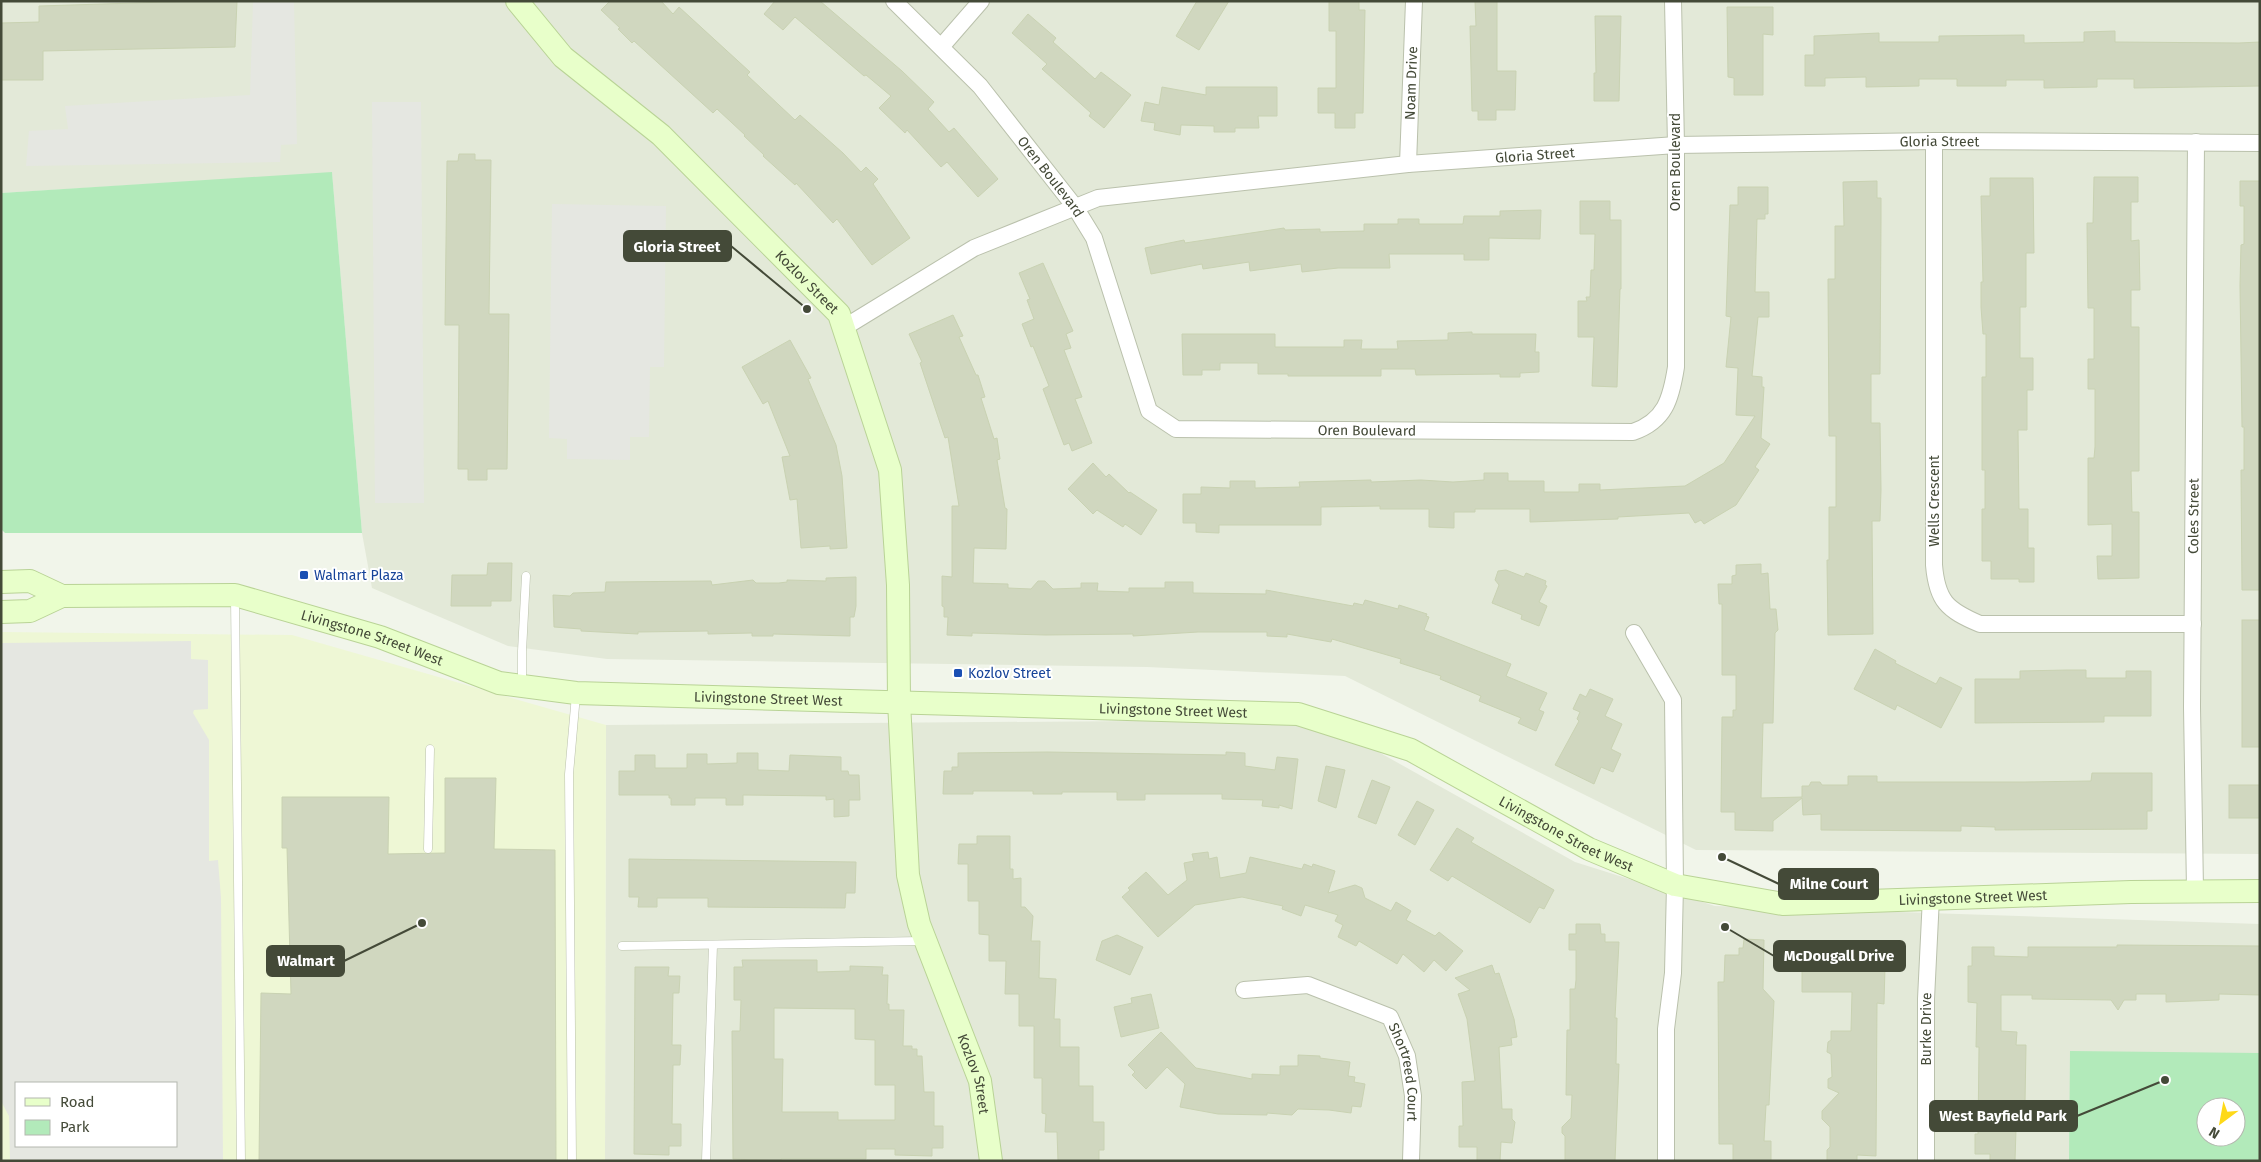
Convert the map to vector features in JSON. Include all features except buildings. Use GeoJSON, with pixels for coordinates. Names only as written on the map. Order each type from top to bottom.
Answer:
{"type":"FeatureCollection","features":[{"type":"Feature","properties":{"kind":"street","name":"Kozlov Street"},"geometry":{"type":"LineString","coordinates":[[518,1],[563,57],[661,135],[840,314],[890,470],[898,585],[899,702],[908,875],[919,924],[980,1081],[991,1161]]}},
{"type":"Feature","properties":{"kind":"street","name":"Oren Boulevard"},"geometry":{"type":"LineString","coordinates":[[894,1],[980,86],[1075,207],[1094,238],[1148,411],[1176,428],[1633,432],[1647,428],[1656,421],[1667,405],[1673,388],[1676,358],[1676,145],[1673,1]]}},
{"type":"Feature","properties":{"kind":"street"},"geometry":{"type":"LineString","coordinates":[[941,47],[981,1]]}},
{"type":"Feature","properties":{"kind":"street","name":"Noam Drive"},"geometry":{"type":"LineString","coordinates":[[1408,164],[1414,1]]}},
{"type":"Feature","properties":{"kind":"street","name":"Gloria Street"},"geometry":{"type":"LineString","coordinates":[[845,327],[974,248],[1098,198],[1408,164],[1676,145],[1934,141],[2260,143]]}},
{"type":"Feature","properties":{"kind":"street","name":"Wells Crescent"},"geometry":{"type":"LineString","coordinates":[[1934,141],[1934,565],[1936,586],[1946,606],[1962,617],[1980,624],[2193,624]]}},
{"type":"Feature","properties":{"kind":"street","name":"Coles Street"},"geometry":{"type":"LineString","coordinates":[[2195,890],[2193,624],[2196,142]]}},
{"type":"Feature","properties":{"kind":"street","name":"Livingstone Street West"},"geometry":{"type":"LineString","coordinates":[[1,582],[30,581],[62,596]]}},
{"type":"Feature","properties":{"kind":"street","name":"Livingstone Street West"},"geometry":{"type":"LineString","coordinates":[[1,612],[30,611],[62,596],[235,595],[380,637],[499,683],[576,694],[1298,714],[1411,750],[1589,849],[1675,885],[1783,904],[1931,897],[2195,890],[2260,891]]}},
{"type":"Feature","properties":{"kind":"street"},"geometry":{"type":"LineString","coordinates":[[1634,633],[1673,700],[1675,885],[1673,973],[1666,1029],[1666,1161]]}},
{"type":"Feature","properties":{"kind":"street","name":"Burke Drive"},"geometry":{"type":"LineString","coordinates":[[1926,1161],[1926,999],[1931,897]]}},
{"type":"Feature","properties":{"kind":"street","name":"Shortreed Court"},"geometry":{"type":"LineString","coordinates":[[1244,990],[1308,985],[1390,1017],[1407,1056],[1413,1096],[1411,1161]]}},
{"type":"Feature","properties":{"kind":"lane"},"geometry":{"type":"LineString","coordinates":[[522,686],[526,576]]}},
{"type":"Feature","properties":{"kind":"lane"},"geometry":{"type":"LineString","coordinates":[[235,595],[241,1161]]}},
{"type":"Feature","properties":{"kind":"lane"},"geometry":{"type":"LineString","coordinates":[[572,1161],[569,774],[576,694]]}},
{"type":"Feature","properties":{"kind":"lane"},"geometry":{"type":"LineString","coordinates":[[428,849],[430,749]]}},
{"type":"Feature","properties":{"kind":"lane"},"geometry":{"type":"LineString","coordinates":[[622,946],[925,941]]}},
{"type":"Feature","properties":{"kind":"lane"},"geometry":{"type":"LineString","coordinates":[[706,1161],[713,945]]}},
{"type":"Feature","properties":{"kind":"shaded area"},"geometry":{"type":"Polygon","coordinates":[[[1,1],[2260,1],[2260,854],[1696,850],[1345,676],[1147,667],[607,659],[508,646],[372,588],[362,533],[332,173],[1,193],[1,1]]]}},
{"type":"Feature","properties":{"kind":"shaded area"},"geometry":{"type":"Polygon","coordinates":[[[253,1],[294,1],[297,144],[281,145],[280,162],[26,166],[29,131],[68,129],[65,106],[250,95],[253,1]]]}},
{"type":"Feature","properties":{"kind":"shaded area"},"geometry":{"type":"Polygon","coordinates":[[[372,102],[421,102],[424,503],[375,503],[372,102]]]}},
{"type":"Feature","properties":{"kind":"shaded area"},"geometry":{"type":"Polygon","coordinates":[[[552,204],[666,206],[664,367],[650,367],[649,437],[630,437],[630,460],[567,459],[567,439],[549,438],[552,204]]]}},
{"type":"Feature","properties":{"kind":"shaded area"},"geometry":{"type":"Polygon","coordinates":[[[1,632],[292,635],[606,725],[605,1161],[1,1161],[1,632]]]}},
{"type":"Feature","properties":{"kind":"shaded area"},"geometry":{"type":"Polygon","coordinates":[[[191,641],[191,659],[208,660],[208,709],[194,710],[193,713],[209,740],[209,861],[218,860],[221,898],[223,1161],[10,1161],[9,1116],[1,1101],[2,643],[191,641]]]}},
{"type":"Feature","properties":{"kind":"shaded area"},"geometry":{"type":"Polygon","coordinates":[[[1262,720],[1341,731],[1575,862],[1715,906],[2260,924],[2260,1161],[605,1161],[606,725],[1262,720]]]}},
{"type":"Feature","properties":{"kind":"green space"},"geometry":{"type":"Polygon","coordinates":[[[332,172],[362,533],[5,533],[1,529],[1,193],[332,172]]]}},
{"type":"Feature","properties":{"kind":"green space"},"geometry":{"type":"Polygon","coordinates":[[[2070,1051],[2260,1053],[2260,1161],[2069,1161],[2070,1051]]]}},
{"type":"Feature","properties":{"kind":"place","name":"Gloria Street"},"geometry":{"type":"Point","coordinates":[807,309]}},
{"type":"Feature","properties":{"kind":"place","name":"Walmart Plaza"},"geometry":{"type":"Point","coordinates":[304,575]}},
{"type":"Feature","properties":{"kind":"place","name":"Kozlov Street"},"geometry":{"type":"Point","coordinates":[958,673]}},
{"type":"Feature","properties":{"kind":"place","name":"Milne Court"},"geometry":{"type":"Point","coordinates":[1722,857]}},
{"type":"Feature","properties":{"kind":"place","name":"Walmart"},"geometry":{"type":"Point","coordinates":[422,923]}},
{"type":"Feature","properties":{"kind":"place","name":"McDougall Drive"},"geometry":{"type":"Point","coordinates":[1725,927]}},
{"type":"Feature","properties":{"kind":"place","name":"West Bayfield Park"},"geometry":{"type":"Point","coordinates":[2165,1080]}}]}
